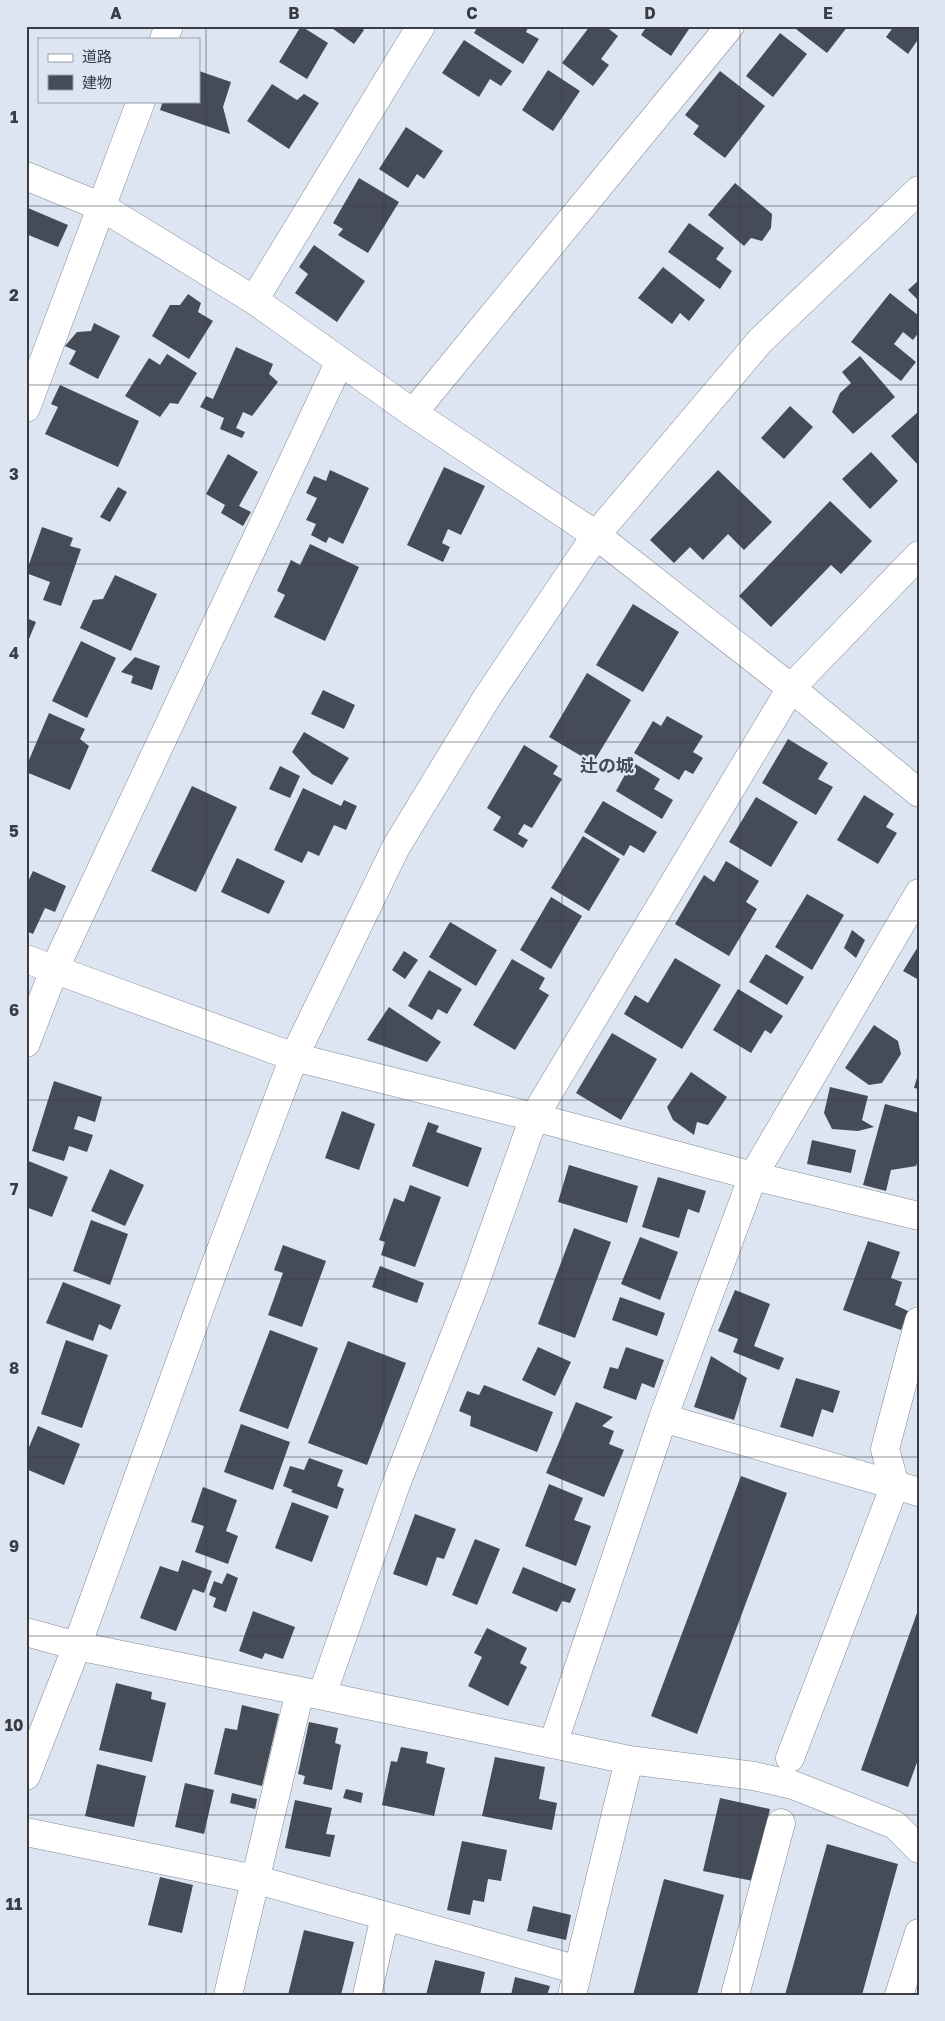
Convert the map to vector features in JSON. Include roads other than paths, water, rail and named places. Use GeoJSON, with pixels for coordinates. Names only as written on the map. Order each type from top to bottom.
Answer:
{"type":"FeatureCollection","features":[{"type":"Feature","properties":{"kind":"street"},"geometry":{"type":"LineString","coordinates":[[164,38],[169,26]]}},
{"type":"Feature","properties":{"kind":"street"},"geometry":{"type":"LineString","coordinates":[[254,300],[421,26]]}},
{"type":"Feature","properties":{"kind":"street"},"geometry":{"type":"LineString","coordinates":[[413,413],[730,26]]}},
{"type":"Feature","properties":{"kind":"street"},"geometry":{"type":"LineString","coordinates":[[26,408],[141,102]]}},
{"type":"Feature","properties":{"kind":"street"},"geometry":{"type":"LineString","coordinates":[[26,176],[102,206],[254,300],[413,413],[596,535],[792,688],[919,792]]}},
{"type":"Feature","properties":{"kind":"street"},"geometry":{"type":"LineString","coordinates":[[26,1776],[77,1646],[216,1263],[294,1057],[396,847],[486,699],[596,535],[760,341],[919,190]]}},
{"type":"Feature","properties":{"kind":"street"},"geometry":{"type":"LineString","coordinates":[[26,1043],[54,970],[340,362]]}},
{"type":"Feature","properties":{"kind":"street"},"geometry":{"type":"LineString","coordinates":[[228,1995],[254,1879],[311,1693],[472,1291],[534,1118],[792,688],[919,555]]}},
{"type":"Feature","properties":{"kind":"street"},"geometry":{"type":"LineString","coordinates":[[553,1744],[663,1418],[753,1176],[919,893]]}},
{"type":"Feature","properties":{"kind":"street"},"geometry":{"type":"LineString","coordinates":[[26,959],[294,1057],[753,1176],[919,1216]]}},
{"type":"Feature","properties":{"kind":"street"},"geometry":{"type":"LineString","coordinates":[[907,1489],[885,1449],[919,1322]]}},
{"type":"Feature","properties":{"kind":"street"},"geometry":{"type":"LineString","coordinates":[[663,1418],[907,1489]]}},
{"type":"Feature","properties":{"kind":"street"},"geometry":{"type":"LineString","coordinates":[[790,1758],[907,1489]]}},
{"type":"Feature","properties":{"kind":"street"},"geometry":{"type":"LineString","coordinates":[[26,1632],[77,1646],[629,1760],[754,1776],[793,1785],[895,1825],[918,1848]]}},
{"type":"Feature","properties":{"kind":"street"},"geometry":{"type":"LineString","coordinates":[[26,1832],[254,1879],[385,1916],[575,1983],[629,1760]]}},
{"type":"Feature","properties":{"kind":"street"},"geometry":{"type":"LineString","coordinates":[[735,1995],[781,1823]]}},
{"type":"Feature","properties":{"kind":"street"},"geometry":{"type":"LineString","coordinates":[[367,1995],[385,1916]]}},
{"type":"Feature","properties":{"kind":"street"},"geometry":{"type":"LineString","coordinates":[[899,1995],[919,1933]]}},
{"type":"Feature","properties":{"kind":"district","name":"辻の城"},"geometry":{"type":"Point","coordinates":[607,766]}}]}
